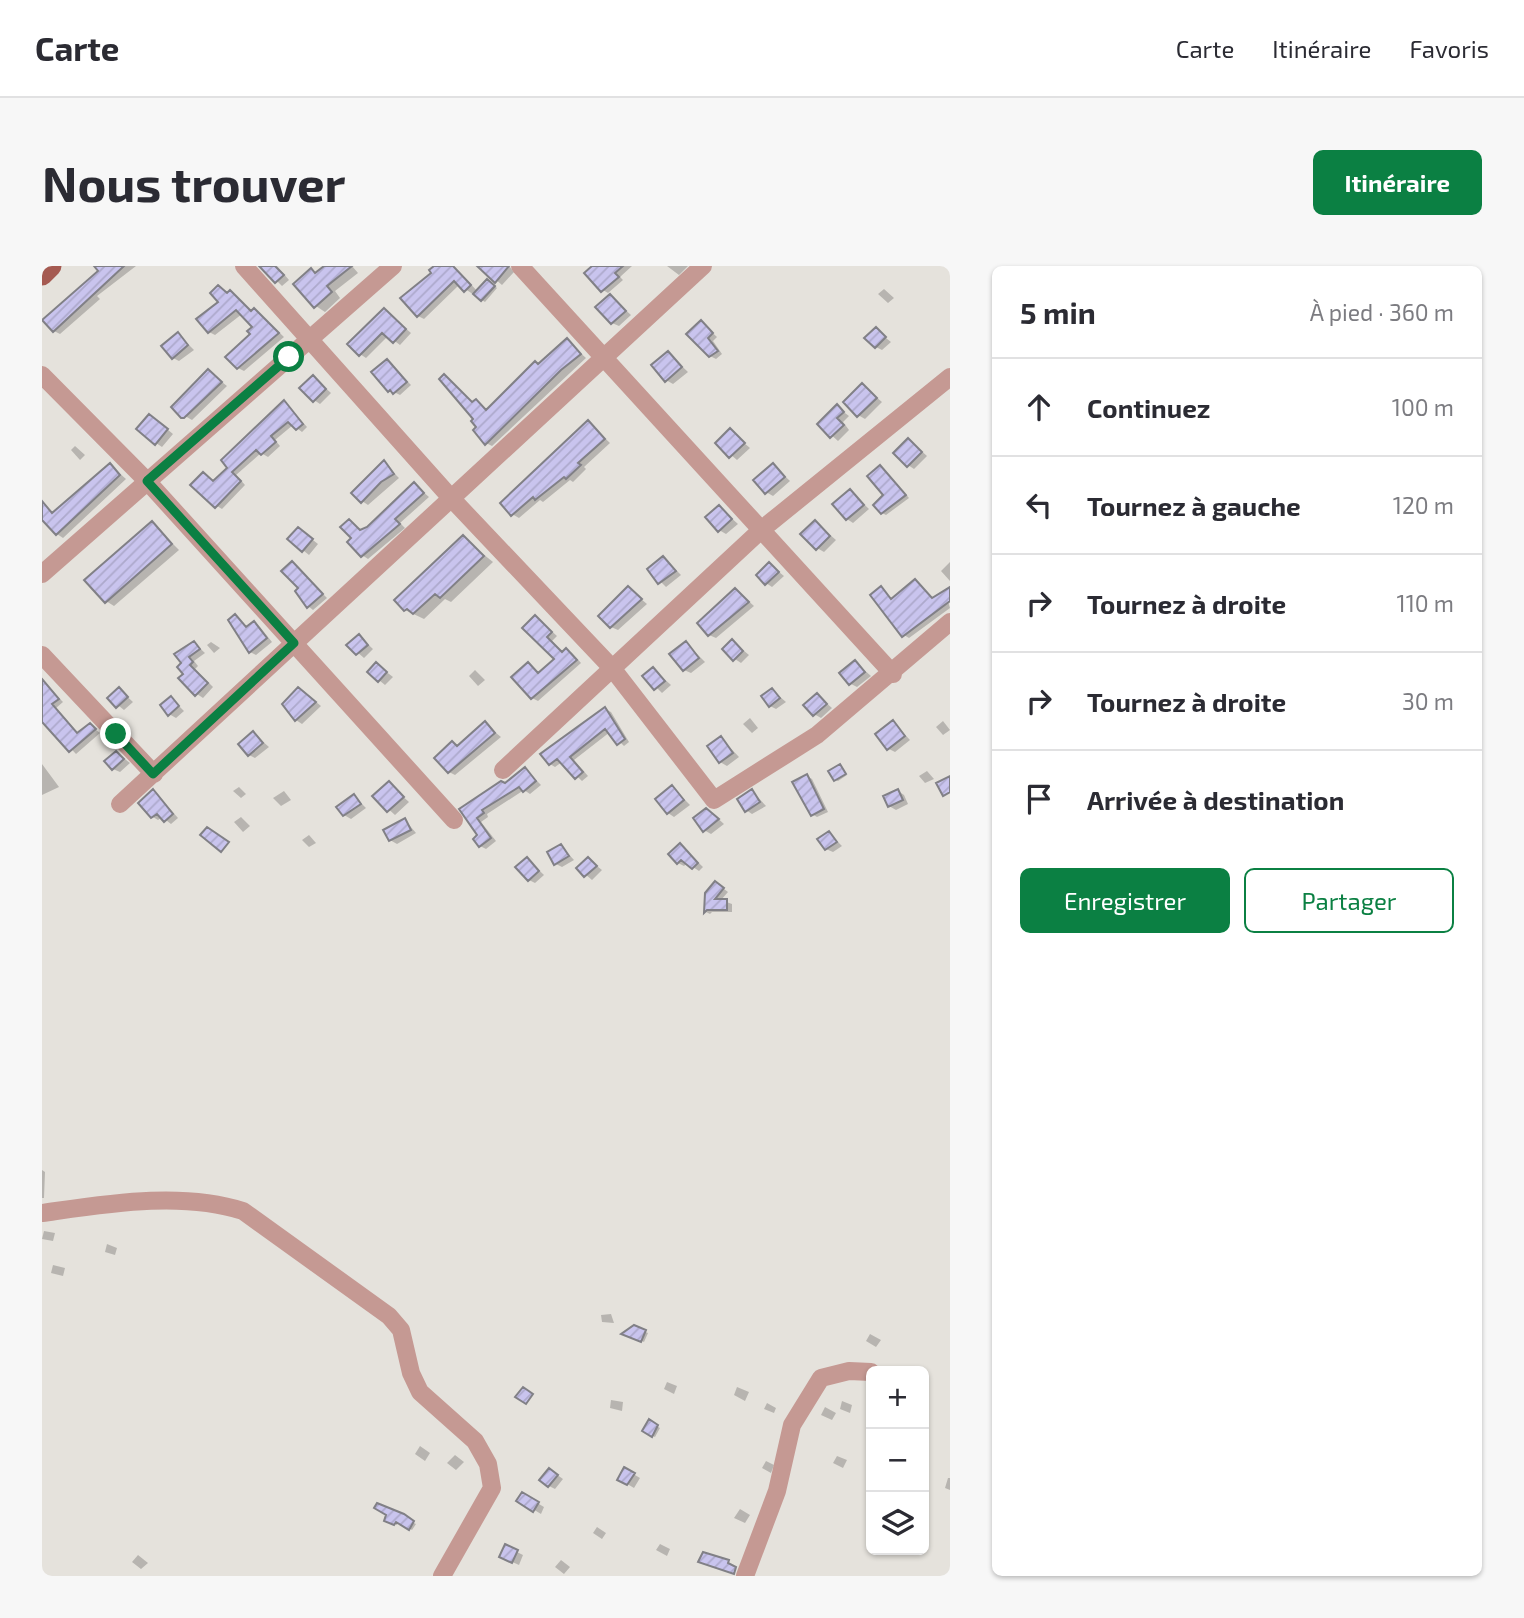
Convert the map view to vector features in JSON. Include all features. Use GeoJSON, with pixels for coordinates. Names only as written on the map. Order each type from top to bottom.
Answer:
{"type":"FeatureCollection","features":[{"type":"Feature","properties":{"kind":"main road"},"geometry":{"type":"LineString","coordinates":[[42,275],[51,266]]}},
{"type":"Feature","properties":{"kind":"street"},"geometry":{"type":"LineString","coordinates":[[244,266],[451,498],[612,668],[714,800],[817,736],[950,622]]}},
{"type":"Feature","properties":{"kind":"street"},"geometry":{"type":"LineString","coordinates":[[42,574],[393,266]]}},
{"type":"Feature","properties":{"kind":"street"},"geometry":{"type":"LineString","coordinates":[[520,266],[892,674]]}},
{"type":"Feature","properties":{"kind":"street"},"geometry":{"type":"LineString","coordinates":[[120,804],[703,266]]}},
{"type":"Feature","properties":{"kind":"street"},"geometry":{"type":"LineString","coordinates":[[42,375],[147,481],[454,820]]}},
{"type":"Feature","properties":{"kind":"street"},"geometry":{"type":"LineString","coordinates":[[503,770],[761,530],[950,377]]}},
{"type":"Feature","properties":{"kind":"street"},"geometry":{"type":"LineString","coordinates":[[42,654],[153,774]]}},
{"type":"Feature","properties":{"kind":"street"},"geometry":{"type":"LineString","coordinates":[[42,1213],[100,1205],[218,1203],[243,1211],[389,1316],[401,1330],[408,1364],[420,1392],[475,1440],[488,1464],[492,1488],[442,1576]]}},
{"type":"Feature","properties":{"kind":"street"},"geometry":{"type":"LineString","coordinates":[[745,1576],[777,1491],[792,1425],[821,1378],[849,1371],[866,1372]]}},
{"type":"Feature","properties":{"kind":"building"},"geometry":{"type":"Polygon","coordinates":[[[94,266],[124,266],[53,332],[42,320],[98,271],[94,266]]]}},
{"type":"Feature","properties":{"kind":"building"},"geometry":{"type":"Polygon","coordinates":[[[259,266],[275,266],[284,275],[275,283],[259,266]]]}},
{"type":"Feature","properties":{"kind":"building"},"geometry":{"type":"Polygon","coordinates":[[[324,266],[352,266],[327,286],[332,292],[314,308],[293,284],[311,268],[315,273],[324,266]]]}},
{"type":"Feature","properties":{"kind":"building"},"geometry":{"type":"Polygon","coordinates":[[[434,266],[453,266],[471,285],[464,292],[454,281],[417,317],[400,298],[431,273],[429,270],[434,266]]]}},
{"type":"Feature","properties":{"kind":"building"},"geometry":{"type":"Polygon","coordinates":[[[477,266],[509,266],[495,283],[477,266]]]}},
{"type":"Feature","properties":{"kind":"building"},"geometry":{"type":"Polygon","coordinates":[[[592,266],[623,266],[615,273],[619,277],[601,292],[584,273],[592,266]]]}},
{"type":"Feature","properties":{"kind":"building"},"geometry":{"type":"Polygon","coordinates":[[[487,279],[495,286],[481,301],[473,294],[487,279]]]}},
{"type":"Feature","properties":{"kind":"building"},"geometry":{"type":"Polygon","coordinates":[[[218,285],[227,293],[230,290],[251,311],[254,308],[279,333],[237,369],[225,357],[250,334],[247,331],[252,327],[236,310],[208,333],[196,319],[218,302],[210,293],[218,285]]]}},
{"type":"Feature","properties":{"kind":"building"},"geometry":{"type":"Polygon","coordinates":[[[610,294],[626,311],[611,324],[595,307],[610,294]]]}},
{"type":"Feature","properties":{"kind":"building"},"geometry":{"type":"Polygon","coordinates":[[[384,308],[406,329],[393,343],[382,333],[359,356],[347,344],[384,308]]]}},
{"type":"Feature","properties":{"kind":"building"},"geometry":{"type":"Polygon","coordinates":[[[701,320],[713,333],[708,338],[718,351],[709,357],[686,334],[701,320]]]}},
{"type":"Feature","properties":{"kind":"building"},"geometry":{"type":"Polygon","coordinates":[[[876,327],[886,337],[875,348],[864,338],[876,327]]]}},
{"type":"Feature","properties":{"kind":"building"},"geometry":{"type":"Polygon","coordinates":[[[178,332],[188,345],[172,359],[161,346],[178,332]]]}},
{"type":"Feature","properties":{"kind":"building"},"geometry":{"type":"Polygon","coordinates":[[[567,338],[581,354],[561,370],[485,445],[473,430],[476,427],[471,421],[473,419],[439,379],[444,374],[472,402],[476,399],[486,410],[535,361],[538,364],[567,338]]]}},
{"type":"Feature","properties":{"kind":"building"},"geometry":{"type":"Polygon","coordinates":[[[668,351],[682,367],[665,382],[651,365],[668,351]]]}},
{"type":"Feature","properties":{"kind":"building"},"geometry":{"type":"Polygon","coordinates":[[[387,359],[407,382],[393,394],[390,390],[388,392],[371,372],[387,359]]]}},
{"type":"Feature","properties":{"kind":"building"},"geometry":{"type":"Polygon","coordinates":[[[208,369],[222,382],[181,418],[171,407],[208,369]]]}},
{"type":"Feature","properties":{"kind":"building"},"geometry":{"type":"Polygon","coordinates":[[[313,375],[326,389],[313,402],[299,388],[313,375]]]}},
{"type":"Feature","properties":{"kind":"building"},"geometry":{"type":"Polygon","coordinates":[[[862,383],[877,398],[857,417],[843,402],[862,383]]]}},
{"type":"Feature","properties":{"kind":"building"},"geometry":{"type":"Polygon","coordinates":[[[284,400],[303,424],[296,430],[288,422],[271,436],[276,442],[261,455],[256,450],[232,472],[241,481],[215,508],[190,485],[203,472],[213,481],[227,468],[221,460],[284,400]]]}},
{"type":"Feature","properties":{"kind":"building"},"geometry":{"type":"Polygon","coordinates":[[[837,404],[844,412],[837,418],[844,425],[830,438],[817,424],[837,404]]]}},
{"type":"Feature","properties":{"kind":"building"},"geometry":{"type":"Polygon","coordinates":[[[149,414],[168,429],[155,445],[136,429],[149,414]]]}},
{"type":"Feature","properties":{"kind":"building"},"geometry":{"type":"Polygon","coordinates":[[[588,420],[605,439],[578,463],[581,465],[566,479],[564,477],[535,500],[533,497],[511,516],[500,503],[588,420]]]}},
{"type":"Feature","properties":{"kind":"building"},"geometry":{"type":"Polygon","coordinates":[[[730,428],[745,443],[729,458],[715,443],[730,428]]]}},
{"type":"Feature","properties":{"kind":"building"},"geometry":{"type":"Polygon","coordinates":[[[908,438],[922,452],[907,467],[893,453],[908,438]]]}},
{"type":"Feature","properties":{"kind":"building"},"geometry":{"type":"Polygon","coordinates":[[[384,460],[394,474],[381,482],[361,503],[351,493],[384,460]]]}},
{"type":"Feature","properties":{"kind":"building"},"geometry":{"type":"Polygon","coordinates":[[[110,463],[120,475],[56,535],[42,520],[42,501],[52,513],[110,463]]]}},
{"type":"Feature","properties":{"kind":"building"},"geometry":{"type":"Polygon","coordinates":[[[773,463],[785,477],[765,494],[753,480],[773,463]]]}},
{"type":"Feature","properties":{"kind":"building"},"geometry":{"type":"Polygon","coordinates":[[[880,465],[906,495],[881,514],[873,505],[883,495],[867,476],[880,465]]]}},
{"type":"Feature","properties":{"kind":"building"},"geometry":{"type":"Polygon","coordinates":[[[414,482],[424,493],[395,519],[400,524],[361,557],[347,542],[351,538],[340,527],[349,519],[360,530],[367,527],[414,482]]]}},
{"type":"Feature","properties":{"kind":"building"},"geometry":{"type":"Polygon","coordinates":[[[850,489],[864,505],[846,520],[832,504],[850,489]]]}},
{"type":"Feature","properties":{"kind":"building"},"geometry":{"type":"Polygon","coordinates":[[[719,505],[732,519],[718,532],[705,517],[719,505]]]}},
{"type":"Feature","properties":{"kind":"building"},"geometry":{"type":"Polygon","coordinates":[[[815,520],[830,536],[816,550],[800,534],[815,520]]]}},
{"type":"Feature","properties":{"kind":"building"},"geometry":{"type":"Polygon","coordinates":[[[152,521],[172,544],[105,603],[84,580],[152,521]]]}},
{"type":"Feature","properties":{"kind":"building"},"geometry":{"type":"Polygon","coordinates":[[[298,527],[313,539],[302,552],[287,539],[298,527]]]}},
{"type":"Feature","properties":{"kind":"building"},"geometry":{"type":"Polygon","coordinates":[[[463,535],[484,556],[440,598],[435,594],[413,614],[407,609],[404,611],[394,600],[463,535]]]}},
{"type":"Feature","properties":{"kind":"building"},"geometry":{"type":"Polygon","coordinates":[[[663,556],[676,571],[658,584],[647,569],[663,556]]]}},
{"type":"Feature","properties":{"kind":"building"},"geometry":{"type":"Polygon","coordinates":[[[292,561],[323,594],[307,608],[295,591],[298,588],[281,571],[292,561]]]}},
{"type":"Feature","properties":{"kind":"building"},"geometry":{"type":"Polygon","coordinates":[[[769,562],[779,572],[765,585],[756,575],[769,562]]]}},
{"type":"Feature","properties":{"kind":"building"},"geometry":{"type":"Polygon","coordinates":[[[915,579],[932,598],[950,587],[950,601],[902,637],[870,595],[881,586],[891,599],[915,579]]]}},
{"type":"Feature","properties":{"kind":"building"},"geometry":{"type":"Polygon","coordinates":[[[628,586],[642,599],[610,628],[598,616],[628,586]]]}},
{"type":"Feature","properties":{"kind":"building"},"geometry":{"type":"Polygon","coordinates":[[[735,588],[749,602],[708,636],[697,623],[735,588]]]}},
{"type":"Feature","properties":{"kind":"building"},"geometry":{"type":"Polygon","coordinates":[[[235,614],[246,627],[254,621],[267,638],[249,653],[228,620],[235,614]]]}},
{"type":"Feature","properties":{"kind":"building"},"geometry":{"type":"Polygon","coordinates":[[[535,615],[552,632],[547,637],[562,652],[566,648],[577,660],[531,699],[511,677],[528,662],[538,673],[554,659],[522,628],[535,615]]]}},
{"type":"Feature","properties":{"kind":"building"},"geometry":{"type":"Polygon","coordinates":[[[359,634],[368,645],[356,655],[346,645],[359,634]]]}},
{"type":"Feature","properties":{"kind":"building"},"geometry":{"type":"Polygon","coordinates":[[[732,639],[743,651],[733,661],[722,649],[732,639]]]}},
{"type":"Feature","properties":{"kind":"building"},"geometry":{"type":"Polygon","coordinates":[[[194,641],[200,649],[189,657],[193,662],[190,665],[208,683],[195,696],[178,678],[183,674],[177,667],[181,663],[174,654],[194,641]]]}},
{"type":"Feature","properties":{"kind":"building"},"geometry":{"type":"Polygon","coordinates":[[[686,641],[699,658],[683,671],[669,654],[686,641]]]}},
{"type":"Feature","properties":{"kind":"building"},"geometry":{"type":"Polygon","coordinates":[[[855,660],[865,672],[849,685],[839,673],[855,660]]]}},
{"type":"Feature","properties":{"kind":"building"},"geometry":{"type":"Polygon","coordinates":[[[376,662],[387,672],[378,682],[367,672],[376,662]]]}},
{"type":"Feature","properties":{"kind":"building"},"geometry":{"type":"Polygon","coordinates":[[[653,667],[665,681],[654,690],[642,676],[653,667]]]}},
{"type":"Feature","properties":{"kind":"building"},"geometry":{"type":"Polygon","coordinates":[[[42,679],[59,699],[52,704],[77,733],[90,723],[96,729],[69,752],[42,722],[42,679]]]}},
{"type":"Feature","properties":{"kind":"building"},"geometry":{"type":"Polygon","coordinates":[[[119,687],[128,697],[116,708],[107,698],[119,687]]]}},
{"type":"Feature","properties":{"kind":"building"},"geometry":{"type":"Polygon","coordinates":[[[298,687],[316,702],[295,721],[282,704],[298,687]]]}},
{"type":"Feature","properties":{"kind":"building"},"geometry":{"type":"Polygon","coordinates":[[[772,688],[780,698],[769,707],[761,696],[772,688]]]}},
{"type":"Feature","properties":{"kind":"building"},"geometry":{"type":"Polygon","coordinates":[[[817,693],[827,704],[813,716],[803,705],[817,693]]]}},
{"type":"Feature","properties":{"kind":"building"},"geometry":{"type":"Polygon","coordinates":[[[171,696],[179,706],[168,716],[160,705],[171,696]]]}},
{"type":"Feature","properties":{"kind":"building"},"geometry":{"type":"Polygon","coordinates":[[[605,707],[625,739],[617,745],[605,729],[570,757],[583,772],[575,779],[557,759],[549,765],[540,754],[605,707]]]}},
{"type":"Feature","properties":{"kind":"building"},"geometry":{"type":"Polygon","coordinates":[[[893,720],[905,736],[887,750],[875,734],[893,720]]]}},
{"type":"Feature","properties":{"kind":"building"},"geometry":{"type":"Polygon","coordinates":[[[485,721],[495,733],[448,773],[434,758],[452,741],[457,746],[485,721]]]}},
{"type":"Feature","properties":{"kind":"building"},"geometry":{"type":"Polygon","coordinates":[[[253,731],[263,743],[248,756],[238,744],[253,731]]]}},
{"type":"Feature","properties":{"kind":"building"},"geometry":{"type":"Polygon","coordinates":[[[721,736],[733,753],[719,763],[707,746],[721,736]]]}},
{"type":"Feature","properties":{"kind":"building"},"geometry":{"type":"Polygon","coordinates":[[[116,751],[124,759],[112,770],[104,761],[116,751]]]}},
{"type":"Feature","properties":{"kind":"building"},"geometry":{"type":"Polygon","coordinates":[[[840,764],[846,774],[834,781],[828,771],[840,764]]]}},
{"type":"Feature","properties":{"kind":"building"},"geometry":{"type":"Polygon","coordinates":[[[525,767],[536,781],[523,792],[519,787],[482,810],[484,813],[477,818],[491,838],[479,847],[473,839],[477,835],[459,809],[501,781],[505,783],[525,767]]]}},
{"type":"Feature","properties":{"kind":"building"},"geometry":{"type":"Polygon","coordinates":[[[807,774],[824,809],[811,816],[792,782],[807,774]]]}},
{"type":"Feature","properties":{"kind":"building"},"geometry":{"type":"Polygon","coordinates":[[[950,776],[950,792],[943,796],[936,783],[950,776]]]}},
{"type":"Feature","properties":{"kind":"building"},"geometry":{"type":"Polygon","coordinates":[[[389,781],[404,797],[387,812],[372,796],[389,781]]]}},
{"type":"Feature","properties":{"kind":"building"},"geometry":{"type":"Polygon","coordinates":[[[672,785],[684,800],[667,814],[655,799],[672,785]]]}},
{"type":"Feature","properties":{"kind":"building"},"geometry":{"type":"Polygon","coordinates":[[[153,789],[173,814],[164,822],[157,814],[151,818],[138,803],[153,789]]]}},
{"type":"Feature","properties":{"kind":"building"},"geometry":{"type":"Polygon","coordinates":[[[752,789],[760,802],[745,812],[737,799],[752,789]]]}},
{"type":"Feature","properties":{"kind":"building"},"geometry":{"type":"Polygon","coordinates":[[[898,789],[903,800],[888,807],[883,796],[898,789]]]}},
{"type":"Feature","properties":{"kind":"building"},"geometry":{"type":"Polygon","coordinates":[[[354,794],[361,804],[343,816],[336,807],[354,794]]]}},
{"type":"Feature","properties":{"kind":"building"},"geometry":{"type":"Polygon","coordinates":[[[706,808],[719,819],[703,832],[693,818],[706,808]]]}},
{"type":"Feature","properties":{"kind":"building"},"geometry":{"type":"Polygon","coordinates":[[[405,818],[411,830],[389,841],[383,830],[405,818]]]}},
{"type":"Feature","properties":{"kind":"building"},"geometry":{"type":"Polygon","coordinates":[[[207,827],[229,842],[221,852],[200,835],[207,827]]]}},
{"type":"Feature","properties":{"kind":"building"},"geometry":{"type":"Polygon","coordinates":[[[829,831],[837,842],[825,850],[817,839],[829,831]]]}},
{"type":"Feature","properties":{"kind":"building"},"geometry":{"type":"Polygon","coordinates":[[[680,843],[698,863],[692,869],[681,860],[677,864],[668,854],[680,843]]]}},
{"type":"Feature","properties":{"kind":"building"},"geometry":{"type":"Polygon","coordinates":[[[561,844],[569,856],[554,865],[547,852],[561,844]]]}},
{"type":"Feature","properties":{"kind":"building"},"geometry":{"type":"Polygon","coordinates":[[[527,857],[539,871],[528,881],[515,867],[527,857]]]}},
{"type":"Feature","properties":{"kind":"building"},"geometry":{"type":"Polygon","coordinates":[[[588,857],[597,866],[584,877],[576,868],[588,857]]]}},
{"type":"Feature","properties":{"kind":"building"},"geometry":{"type":"Polygon","coordinates":[[[715,881],[724,888],[715,899],[727,899],[727,910],[707,910],[704,913],[705,893],[715,881]]]}},
{"type":"Feature","properties":{"kind":"building"},"geometry":{"type":"Polygon","coordinates":[[[634,1325],[646,1330],[641,1342],[621,1334],[634,1325]]]}},
{"type":"Feature","properties":{"kind":"building"},"geometry":{"type":"Polygon","coordinates":[[[523,1387],[533,1394],[526,1404],[515,1397],[523,1387]]]}},
{"type":"Feature","properties":{"kind":"building"},"geometry":{"type":"Polygon","coordinates":[[[649,1419],[658,1425],[652,1437],[642,1431],[649,1419]]]}},
{"type":"Feature","properties":{"kind":"building"},"geometry":{"type":"Polygon","coordinates":[[[624,1467],[635,1473],[627,1485],[617,1480],[624,1467]]]}},
{"type":"Feature","properties":{"kind":"building"},"geometry":{"type":"Polygon","coordinates":[[[549,1468],[558,1475],[548,1487],[539,1480],[549,1468]]]}},
{"type":"Feature","properties":{"kind":"building"},"geometry":{"type":"Polygon","coordinates":[[[522,1492],[539,1502],[533,1512],[516,1501],[522,1492]]]}},
{"type":"Feature","properties":{"kind":"building"},"geometry":{"type":"Polygon","coordinates":[[[377,1503],[414,1521],[409,1530],[396,1522],[394,1525],[384,1521],[386,1515],[374,1508],[377,1503]]]}},
{"type":"Feature","properties":{"kind":"building"},"geometry":{"type":"Polygon","coordinates":[[[505,1544],[518,1550],[512,1563],[499,1557],[505,1544]]]}},
{"type":"Feature","properties":{"kind":"building"},"geometry":{"type":"Polygon","coordinates":[[[703,1552],[729,1560],[728,1563],[736,1567],[734,1574],[698,1562],[703,1552]]]}},
{"type":"Feature","properties":{"kind":"route"},"geometry":{"type":"LineString","coordinates":[[116,734],[153,774],[294,643],[147,481],[289,357]]}}]}
